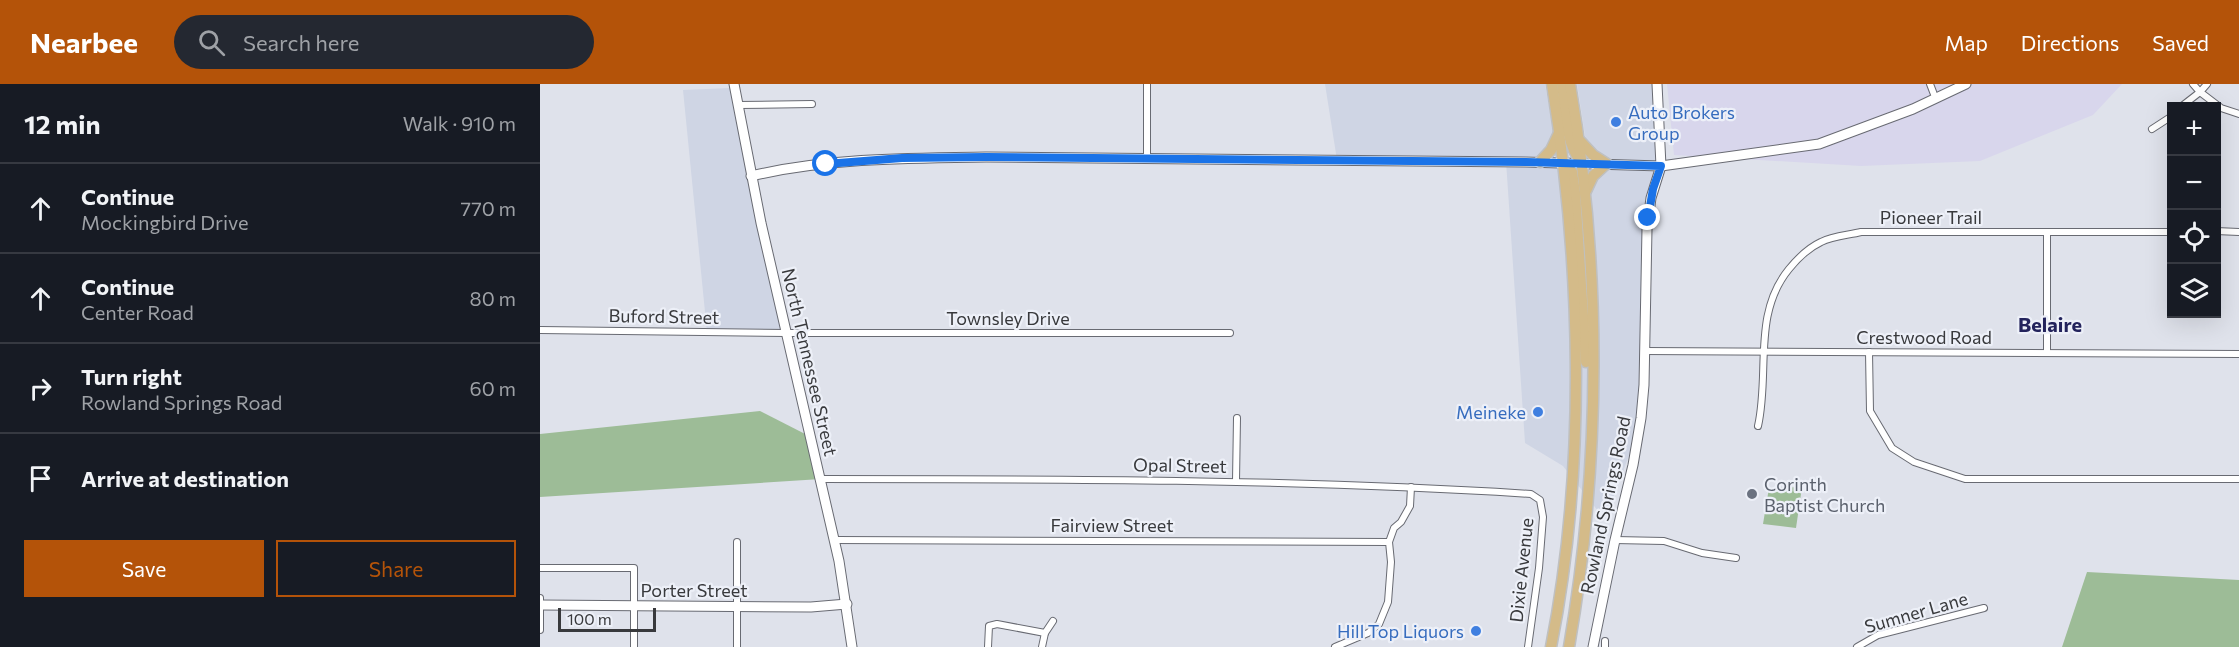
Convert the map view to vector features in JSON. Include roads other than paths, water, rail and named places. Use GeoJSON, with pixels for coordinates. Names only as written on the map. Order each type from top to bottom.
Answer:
{"type":"FeatureCollection","features":[{"type":"Feature","properties":{"kind":"main road"},"geometry":{"type":"LineString","coordinates":[[1551,647],[1568,521],[1575,392],[1572,274],[1563,162],[1552,84]]}},
{"type":"Feature","properties":{"kind":"main road"},"geometry":{"type":"LineString","coordinates":[[1562,84],[1571,144],[1574,154],[1582,162]]}},
{"type":"Feature","properties":{"kind":"main road"},"geometry":{"type":"LineString","coordinates":[[1569,647],[1587,514],[1593,387],[1592,305],[1585,195],[1570,84]]}},
{"type":"Feature","properties":{"kind":"main road"},"geometry":{"type":"LineString","coordinates":[[1540,162],[1551,150],[1559,132]]}},
{"type":"Feature","properties":{"kind":"main road"},"geometry":{"type":"LineString","coordinates":[[1578,138],[1593,156],[1607,164],[1593,176],[1585,195]]}},
{"type":"Feature","properties":{"kind":"main road"},"geometry":{"type":"LineString","coordinates":[[1563,162],[1569,167],[1573,177],[1587,366],[1593,387]]}},
{"type":"Feature","properties":{"kind":"street","name":"North Tennessee Street"},"geometry":{"type":"LineString","coordinates":[[734,84],[751,176],[835,540],[847,604],[852,647]]}},
{"type":"Feature","properties":{"kind":"street"},"geometry":{"type":"LineString","coordinates":[[1147,84],[1147,158]]}},
{"type":"Feature","properties":{"kind":"street","name":"Rowland Springs Road"},"geometry":{"type":"LineString","coordinates":[[1593,647],[1640,432],[1644,385],[1648,218],[1653,189],[1661,166],[1657,84]]}},
{"type":"Feature","properties":{"kind":"street"},"geometry":{"type":"LineString","coordinates":[[1930,84],[1935,97]]}},
{"type":"Feature","properties":{"kind":"street"},"geometry":{"type":"LineString","coordinates":[[751,176],[826,164],[902,158],[986,157],[1582,162],[1661,166],[1818,144],[1912,109],[1966,84]]}},
{"type":"Feature","properties":{"kind":"street"},"geometry":{"type":"LineString","coordinates":[[2193,84],[2222,108],[2239,114]]}},
{"type":"Feature","properties":{"kind":"street"},"geometry":{"type":"LineString","coordinates":[[2187,102],[2207,84]]}},
{"type":"Feature","properties":{"kind":"street"},"geometry":{"type":"LineString","coordinates":[[738,105],[812,104]]}},
{"type":"Feature","properties":{"kind":"street"},"geometry":{"type":"LineString","coordinates":[[2152,129],[2167,119]]}},
{"type":"Feature","properties":{"kind":"street"},"geometry":{"type":"LineString","coordinates":[[2221,231],[2239,232]]}},
{"type":"Feature","properties":{"kind":"street","name":"Pioneer Trail"},"geometry":{"type":"LineString","coordinates":[[1758,426],[1762,411],[1763,351],[1767,313],[1780,280],[1799,257],[1821,241],[1861,232],[2167,232]]}},
{"type":"Feature","properties":{"kind":"street"},"geometry":{"type":"LineString","coordinates":[[2047,353],[2048,232]]}},
{"type":"Feature","properties":{"kind":"street","name":"Buford Street"},"geometry":{"type":"LineString","coordinates":[[540,330],[787,333]]}},
{"type":"Feature","properties":{"kind":"street","name":"Townsley Drive"},"geometry":{"type":"LineString","coordinates":[[787,333],[1230,333]]}},
{"type":"Feature","properties":{"kind":"street","name":"Crestwood Road"},"geometry":{"type":"LineString","coordinates":[[1644,351],[2239,354]]}},
{"type":"Feature","properties":{"kind":"street"},"geometry":{"type":"LineString","coordinates":[[1869,352],[1870,411],[1892,448],[1914,462],[1965,479],[2239,479]]}},
{"type":"Feature","properties":{"kind":"street"},"geometry":{"type":"LineString","coordinates":[[1236,481],[1237,418]]}},
{"type":"Feature","properties":{"kind":"street","name":"Opal Street"},"geometry":{"type":"LineString","coordinates":[[821,479],[1236,481],[1411,487],[1531,494],[1537,497]]}},
{"type":"Feature","properties":{"kind":"street"},"geometry":{"type":"LineString","coordinates":[[1335,647],[1368,633],[1379,624],[1388,602],[1391,562],[1389,542],[1394,528],[1401,522],[1410,506],[1411,487]]}},
{"type":"Feature","properties":{"kind":"street","name":"Dixie Avenue"},"geometry":{"type":"LineString","coordinates":[[1528,647],[1536,597],[1543,517],[1541,504],[1537,497]]}},
{"type":"Feature","properties":{"kind":"street","name":"Fairview Street"},"geometry":{"type":"LineString","coordinates":[[835,540],[1389,542]]}},
{"type":"Feature","properties":{"kind":"street"},"geometry":{"type":"LineString","coordinates":[[1615,540],[1664,541],[1702,553],[1736,558]]}},
{"type":"Feature","properties":{"kind":"street"},"geometry":{"type":"LineString","coordinates":[[737,543],[738,647]]}},
{"type":"Feature","properties":{"kind":"street"},"geometry":{"type":"LineString","coordinates":[[540,568],[634,568],[634,647]]}},
{"type":"Feature","properties":{"kind":"street"},"geometry":{"type":"LineString","coordinates":[[540,597],[540,630]]}},
{"type":"Feature","properties":{"kind":"street","name":"Porter Street"},"geometry":{"type":"LineString","coordinates":[[540,605],[823,607],[847,604]]}},
{"type":"Feature","properties":{"kind":"street","name":"Sumner Lane"},"geometry":{"type":"LineString","coordinates":[[1857,647],[1878,635],[1984,608]]}},
{"type":"Feature","properties":{"kind":"street"},"geometry":{"type":"LineString","coordinates":[[1042,647],[1045,633],[1053,621]]}},
{"type":"Feature","properties":{"kind":"street"},"geometry":{"type":"LineString","coordinates":[[988,647],[989,626],[997,624],[1045,633]]}},
{"type":"Feature","properties":{"kind":"place","name":"Auto Brokers Group"},"geometry":{"type":"Point","coordinates":[1616,122]}},
{"type":"Feature","properties":{"kind":"place","name":"Meineke"},"geometry":{"type":"Point","coordinates":[1538,412]}},
{"type":"Feature","properties":{"kind":"place","name":"Corinth Baptist Church"},"geometry":{"type":"Point","coordinates":[1752,494]}},
{"type":"Feature","properties":{"kind":"place","name":"Hill Top Liquors"},"geometry":{"type":"Point","coordinates":[1476,631]}},
{"type":"Feature","properties":{"kind":"district","name":"Belaire"},"geometry":{"type":"Point","coordinates":[2050,324]}}]}
